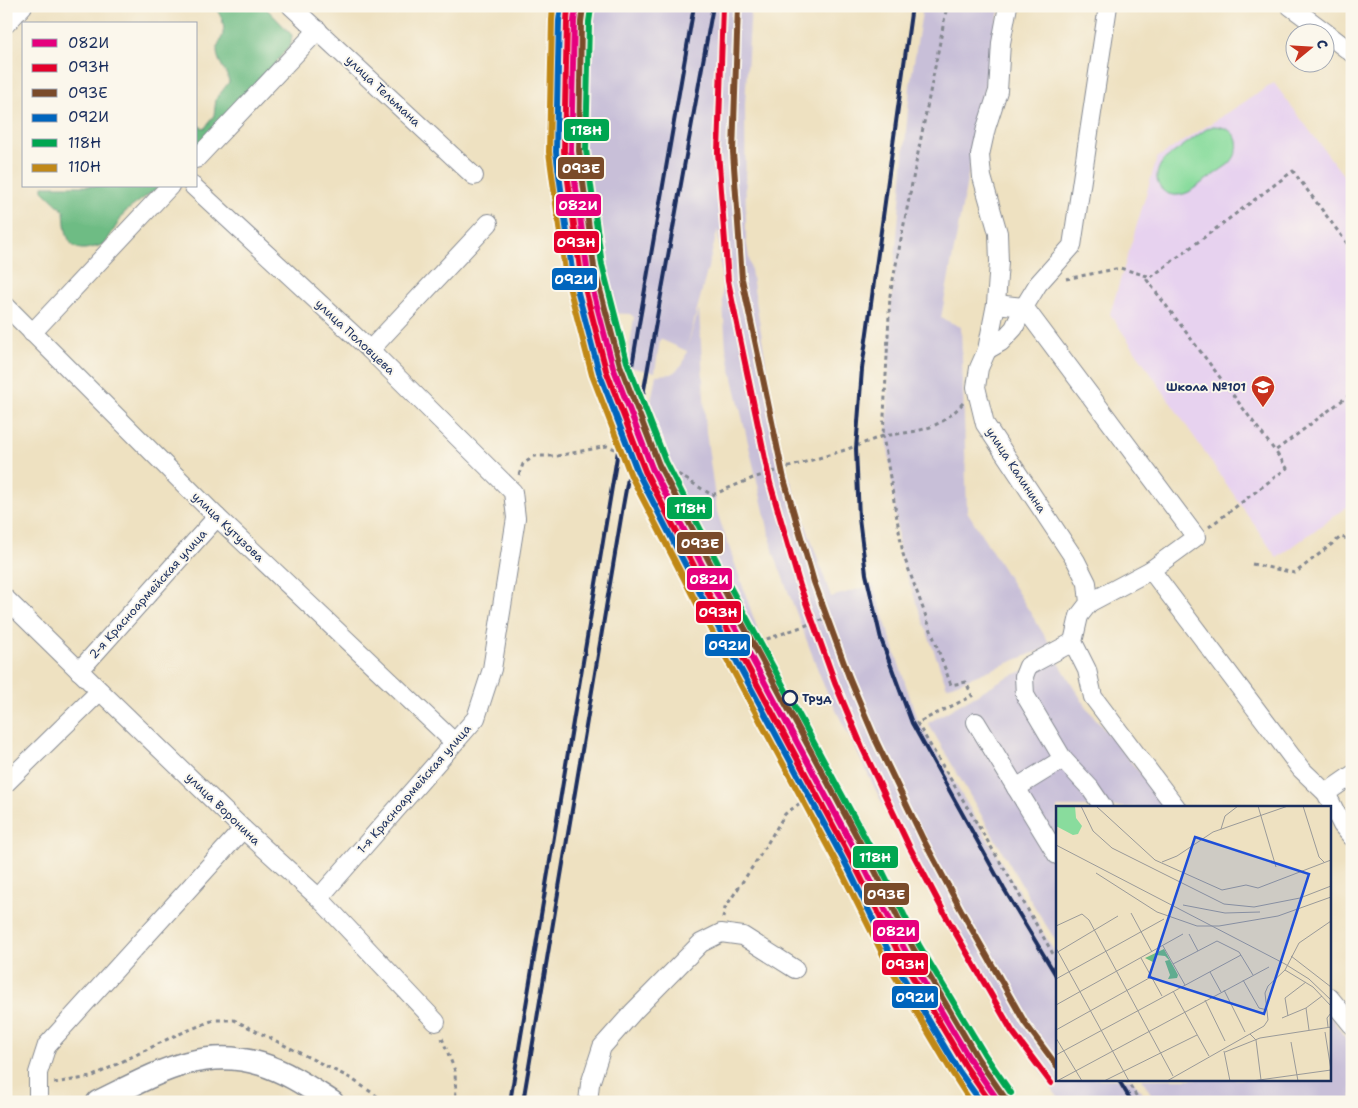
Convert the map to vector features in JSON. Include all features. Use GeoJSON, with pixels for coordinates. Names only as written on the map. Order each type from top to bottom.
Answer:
{"type":"FeatureCollection","features":[{"type":"Feature","properties":{"kind":"main road"},"geometry":{"type":"LineString","coordinates":[[98,1102],[164,1070],[196,1060],[226,1057],[262,1064],[296,1079],[332,1102]]}},
{"type":"Feature","properties":{"kind":"street","name":"улица Тельмана"},"geometry":{"type":"LineString","coordinates":[[291,6],[474,176]]}},
{"type":"Feature","properties":{"kind":"street","name":"улица Калинина"},"geometry":{"type":"LineString","coordinates":[[1008,6],[1001,43],[998,91],[986,128],[980,155],[982,177],[998,233],[999,262],[996,304],[987,350],[979,368],[976,387],[985,424],[1076,561],[1087,583],[1089,603]]}},
{"type":"Feature","properties":{"kind":"street"},"geometry":{"type":"LineString","coordinates":[[987,350],[1001,342],[1014,328],[1038,284],[1072,246],[1108,6]]}},
{"type":"Feature","properties":{"kind":"street"},"geometry":{"type":"LineString","coordinates":[[1290,6],[1311,22]]}},
{"type":"Feature","properties":{"kind":"street"},"geometry":{"type":"LineString","coordinates":[[198,157],[318,30]]}},
{"type":"Feature","properties":{"kind":"street"},"geometry":{"type":"LineString","coordinates":[[1336,41],[1352,53]]}},
{"type":"Feature","properties":{"kind":"street"},"geometry":{"type":"LineString","coordinates":[[32,333],[168,188]]}},
{"type":"Feature","properties":{"kind":"street","name":"улица Половцева"},"geometry":{"type":"LineString","coordinates":[[195,188],[370,350],[513,492]]}},
{"type":"Feature","properties":{"kind":"street"},"geometry":{"type":"LineString","coordinates":[[370,350],[489,223]]}},
{"type":"Feature","properties":{"kind":"street"},"geometry":{"type":"LineString","coordinates":[[996,304],[1024,307],[1196,537],[1151,570],[1089,603],[1078,616],[1073,642],[1086,670],[1093,697],[1175,806]]}},
{"type":"Feature","properties":{"kind":"street","name":"улица Кутузова"},"geometry":{"type":"LineString","coordinates":[[6,306],[217,517],[454,742]]}},
{"type":"Feature","properties":{"kind":"street","name":"1-я Красноармейская улица"},"geometry":{"type":"LineString","coordinates":[[319,898],[476,718],[492,669],[516,518],[513,492]]}},
{"type":"Feature","properties":{"kind":"street","name":"2-я Красноармейская улица"},"geometry":{"type":"LineString","coordinates":[[79,671],[217,517]]}},
{"type":"Feature","properties":{"kind":"street"},"geometry":{"type":"LineString","coordinates":[[1151,570],[1301,769],[1326,794],[1342,825],[1352,837]]}},
{"type":"Feature","properties":{"kind":"street","name":"улица Воронина"},"geometry":{"type":"LineString","coordinates":[[6,599],[243,829],[319,898],[436,1022]]}},
{"type":"Feature","properties":{"kind":"street"},"geometry":{"type":"LineString","coordinates":[[1073,642],[1028,666],[1024,676],[1025,695],[1063,760],[1090,788],[1102,806]]}},
{"type":"Feature","properties":{"kind":"street"},"geometry":{"type":"LineString","coordinates":[[6,784],[100,691]]}},
{"type":"Feature","properties":{"kind":"street"},"geometry":{"type":"LineString","coordinates":[[976,722],[1056,853]]}},
{"type":"Feature","properties":{"kind":"street"},"geometry":{"type":"LineString","coordinates":[[1016,788],[1063,760]]}},
{"type":"Feature","properties":{"kind":"street"},"geometry":{"type":"LineString","coordinates":[[1326,794],[1352,775]]}},
{"type":"Feature","properties":{"kind":"street"},"geometry":{"type":"LineString","coordinates":[[38,1102],[38,1073],[47,1045],[243,829]]}},
{"type":"Feature","properties":{"kind":"street"},"geometry":{"type":"LineString","coordinates":[[588,1102],[590,1084],[602,1046],[701,943],[721,933],[743,936],[795,969]]}},
{"type":"Feature","properties":{"kind":"street"},"geometry":{"type":"LineString","coordinates":[[1330,998],[1352,1025]]}},
{"type":"Feature","properties":{"kind":"path"},"geometry":{"type":"LineString","coordinates":[[947,6],[890,295],[883,436],[904,554],[951,685],[966,682],[972,696],[917,724],[1012,882],[1056,960]]}},
{"type":"Feature","properties":{"kind":"path"},"geometry":{"type":"LineString","coordinates":[[1196,537],[1287,468],[1147,280],[1293,171],[1352,250]]}},
{"type":"Feature","properties":{"kind":"path"},"geometry":{"type":"LineString","coordinates":[[1038,284],[1120,268],[1151,277]]}},
{"type":"Feature","properties":{"kind":"path"},"geometry":{"type":"LineString","coordinates":[[513,492],[523,464],[535,456],[556,456],[607,446],[668,468],[712,495],[753,478],[845,450],[883,436],[924,430],[952,416],[976,387]]}},
{"type":"Feature","properties":{"kind":"path"},"geometry":{"type":"LineString","coordinates":[[1274,451],[1352,393]]}},
{"type":"Feature","properties":{"kind":"path"},"geometry":{"type":"LineString","coordinates":[[783,468],[785,483],[827,618],[855,691],[898,792]]}},
{"type":"Feature","properties":{"kind":"path"},"geometry":{"type":"LineString","coordinates":[[1252,564],[1294,573],[1341,537],[1352,540]]}},
{"type":"Feature","properties":{"kind":"path"},"geometry":{"type":"LineString","coordinates":[[678,543],[883,920]]}},
{"type":"Feature","properties":{"kind":"path"},"geometry":{"type":"LineString","coordinates":[[738,653],[764,640],[827,618]]}},
{"type":"Feature","properties":{"kind":"path"},"geometry":{"type":"LineString","coordinates":[[721,933],[725,908],[786,814],[803,801],[815,795]]}},
{"type":"Feature","properties":{"kind":"path"},"geometry":{"type":"LineString","coordinates":[[886,926],[955,1044],[992,1102]]}},
{"type":"Feature","properties":{"kind":"path"},"geometry":{"type":"LineString","coordinates":[[436,1022],[456,1071],[456,1102]]}},
{"type":"Feature","properties":{"kind":"path"},"geometry":{"type":"LineString","coordinates":[[1127,1080],[1140,1102]]}},
{"type":"Feature","properties":{"kind":"shaded area"},"geometry":{"type":"Polygon","coordinates":[[[567,6],[751,6],[745,104],[746,239],[780,450],[831,597],[873,585],[917,719],[1056,954],[1056,1080],[1133,1080],[1148,1102],[1062,1102],[1054,1092],[916,871],[824,686],[774,554],[726,348],[718,229],[687,348],[699,309],[706,432],[717,512],[764,648],[753,655],[962,1030],[1008,1102],[986,1101],[882,927],[660,521],[656,506],[635,486],[656,375],[672,374],[683,364],[687,351],[660,339],[655,372],[627,367],[634,317],[630,314],[605,313],[617,361],[623,368],[614,423],[578,305],[557,178],[559,56],[567,6]]]}},
{"type":"Feature","properties":{"kind":"shaded area"},"geometry":{"type":"Polygon","coordinates":[[[923,6],[1000,6],[941,318],[961,327],[967,511],[1051,646],[947,687],[900,557],[887,437],[890,318],[910,86],[923,6]]]}},
{"type":"Feature","properties":{"kind":"shaded area","name":"Школа №101"},"geometry":{"type":"Polygon","coordinates":[[[1274,83],[1352,187],[1352,503],[1277,558],[1110,314],[1157,158],[1274,83]]]}},
{"type":"Feature","properties":{"kind":"shaded area"},"geometry":{"type":"Polygon","coordinates":[[[1056,658],[1086,707],[1167,806],[1056,806],[1056,941],[928,723],[1005,678],[1056,658]]]}},
{"type":"Feature","properties":{"kind":"shaded area"},"geometry":{"type":"Polygon","coordinates":[[[1330,1016],[1352,1047],[1352,1102],[1156,1102],[1143,1080],[1330,1080],[1330,1016]]]}},
{"type":"Feature","properties":{"kind":"green space"},"geometry":{"type":"Polygon","coordinates":[[[215,6],[264,6],[292,35],[291,44],[206,147],[198,149],[198,126],[205,128],[214,115],[216,99],[229,82],[217,52],[224,29],[222,19],[215,6]]]}},
{"type":"Feature","properties":{"kind":"green space"},"geometry":{"type":"Polygon","coordinates":[[[1213,126],[1228,129],[1236,138],[1237,150],[1229,164],[1189,192],[1172,195],[1165,192],[1160,188],[1157,174],[1165,159],[1213,126]]]}},
{"type":"Feature","properties":{"kind":"green space"},"geometry":{"type":"Polygon","coordinates":[[[43,188],[157,188],[125,212],[105,244],[85,249],[73,246],[67,236],[64,211],[43,191],[43,188]]]}},
{"type":"Feature","properties":{"kind":"railway"},"geometry":{"type":"LineString","coordinates":[[510,1102],[639,324],[694,6]]}},
{"type":"Feature","properties":{"kind":"railway"},"geometry":{"type":"LineString","coordinates":[[523,1102],[623,506],[713,6]]}},
{"type":"Feature","properties":{"kind":"railway"},"geometry":{"type":"LineString","coordinates":[[912,6],[862,369],[856,449],[859,518],[866,574],[881,639],[912,723],[1004,889],[1056,975]]}},
{"type":"Feature","properties":{"kind":"railway"},"geometry":{"type":"LineString","coordinates":[[1119,1080],[1132,1102]]}},
{"type":"Feature","properties":{"kind":"transit line","name":"110Н"},"geometry":{"type":"LineString","coordinates":[[553,6],[549,152],[565,271],[592,375],[631,476],[695,600],[843,875],[887,963],[971,1102]]}},
{"type":"Feature","properties":{"kind":"transit line","name":"092И"},"geometry":{"type":"LineString","coordinates":[[561,6],[556,152],[572,270],[599,372],[638,473],[702,597],[850,872],[893,960],[959,1071],[981,1102]]}},
{"type":"Feature","properties":{"kind":"transit line","name":"093Н"},"geometry":{"type":"LineString","coordinates":[[568,6],[564,151],[580,269],[606,370],[645,471],[708,593],[856,868],[900,956],[966,1067],[990,1102]]}},
{"type":"Feature","properties":{"kind":"transit line","name":"082И"},"geometry":{"type":"LineString","coordinates":[[576,6],[571,151],[587,268],[613,367],[652,468],[715,590],[863,865],[906,952],[972,1063],[999,1102]]}},
{"type":"Feature","properties":{"kind":"transit line","name":"093Н"},"geometry":{"type":"LineString","coordinates":[[723,6],[718,152],[728,281],[770,483],[800,586],[835,683],[862,747],[909,846],[947,918],[1012,1031],[1051,1083]]}},
{"type":"Feature","properties":{"kind":"transit line","name":"093Е"},"geometry":{"type":"LineString","coordinates":[[738,6],[733,152],[742,279],[784,479],[814,582],[849,677],[876,741],[923,839],[1025,1023],[1056,1065]]}},
{"type":"Feature","properties":{"kind":"transit line","name":"093Е"},"geometry":{"type":"LineString","coordinates":[[583,7],[581,22],[579,151],[594,267],[620,365],[659,465],[722,586],[870,861],[913,948],[978,1059],[1005,1098]]}},
{"type":"Feature","properties":{"kind":"transit line","name":"118Н"},"geometry":{"type":"LineString","coordinates":[[591,8],[589,22],[586,150],[602,265],[627,362],[666,462],[728,583],[876,858],[919,945],[985,1055],[1011,1093]]}},
{"type":"Feature","properties":{"kind":"place","name":"Школа №101"},"geometry":{"type":"Point","coordinates":[1263,408]}},
{"type":"Feature","properties":{"kind":"place","name":"Труд"},"geometry":{"type":"Point","coordinates":[790,698]}}]}
